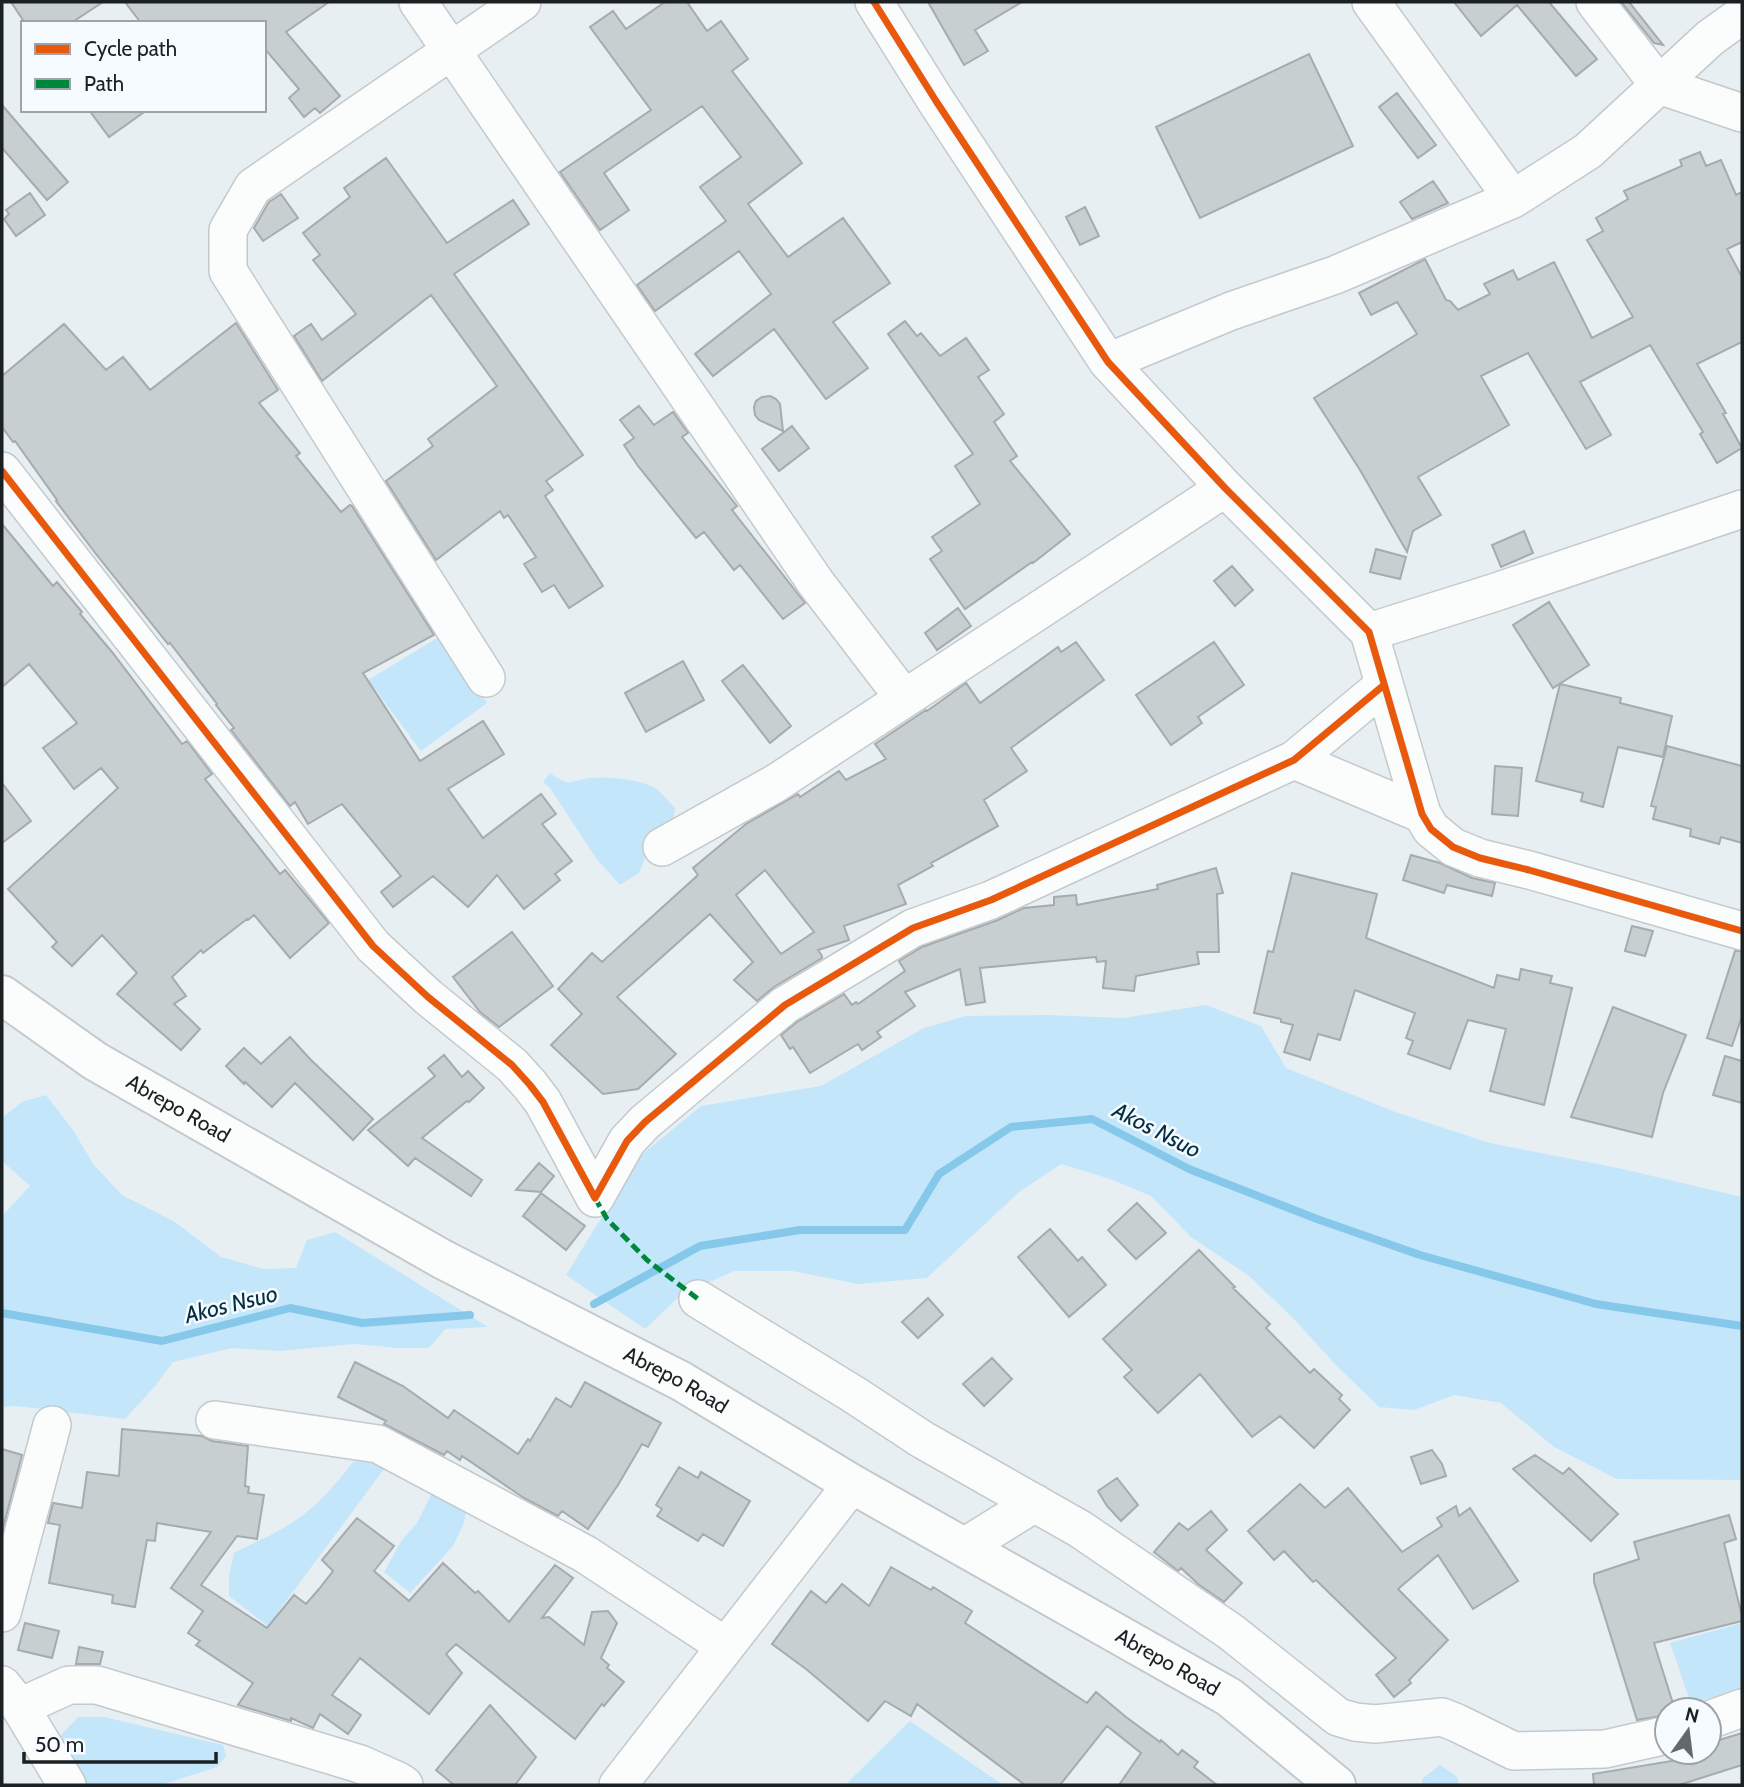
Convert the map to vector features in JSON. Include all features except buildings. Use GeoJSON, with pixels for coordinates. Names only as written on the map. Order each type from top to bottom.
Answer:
{"type":"FeatureCollection","features":[{"type":"Feature","properties":{"kind":"main road","name":"Abrepo Road"},"geometry":{"type":"LineString","coordinates":[[2,995],[95,1061],[442,1259],[681,1381],[852,1484],[1229,1697],[1336,1785]]}},
{"type":"Feature","properties":{"kind":"street"},"geometry":{"type":"LineString","coordinates":[[418,2],[816,583],[904,698]]}},
{"type":"Feature","properties":{"kind":"street"},"geometry":{"type":"LineString","coordinates":[[486,678],[228,271],[228,230],[253,187],[522,2]]}},
{"type":"Feature","properties":{"kind":"street"},"geometry":{"type":"LineString","coordinates":[[874,2],[1108,362],[1225,488],[1369,632],[1422,814],[1431,829],[1453,846],[1479,858],[1742,931]]}},
{"type":"Feature","properties":{"kind":"street"},"geometry":{"type":"LineString","coordinates":[[1371,2],[1513,200]]}},
{"type":"Feature","properties":{"kind":"street"},"geometry":{"type":"LineString","coordinates":[[1595,2],[1659,85],[1742,113]]}},
{"type":"Feature","properties":{"kind":"street"},"geometry":{"type":"LineString","coordinates":[[1108,362],[1231,311],[1335,275],[1513,200],[1588,151],[1710,38],[1742,15]]}},
{"type":"Feature","properties":{"kind":"street"},"geometry":{"type":"LineString","coordinates":[[2,471],[373,946],[428,996],[512,1065],[537,1093],[594,1198],[627,1140],[785,1006],[913,929],[991,900],[1294,760],[1384,685]]}},
{"type":"Feature","properties":{"kind":"street"},"geometry":{"type":"LineString","coordinates":[[662,847],[776,783],[1225,488]]}},
{"type":"Feature","properties":{"kind":"street"},"geometry":{"type":"LineString","coordinates":[[1369,632],[1742,509]]}},
{"type":"Feature","properties":{"kind":"street"},"geometry":{"type":"LineString","coordinates":[[1294,760],[1422,814]]}},
{"type":"Feature","properties":{"kind":"street"},"geometry":{"type":"LineString","coordinates":[[698,1299],[923,1440],[1080,1529],[1231,1632],[1338,1717],[1375,1724],[1441,1717],[1514,1751],[1605,1749],[1653,1737]]}},
{"type":"Feature","properties":{"kind":"street"},"geometry":{"type":"LineString","coordinates":[[215,1420],[379,1444],[585,1553],[725,1646]]}},
{"type":"Feature","properties":{"kind":"street"},"geometry":{"type":"LineString","coordinates":[[2,1613],[52,1425]]}},
{"type":"Feature","properties":{"kind":"street"},"geometry":{"type":"LineString","coordinates":[[618,1785],[852,1484]]}},
{"type":"Feature","properties":{"kind":"street"},"geometry":{"type":"LineString","coordinates":[[964,1547],[1034,1503]]}},
{"type":"Feature","properties":{"kind":"street"},"geometry":{"type":"LineString","coordinates":[[67,1785],[11,1696],[69,1685],[97,1685],[360,1764],[404,1785]]}},
{"type":"Feature","properties":{"kind":"street"},"geometry":{"type":"LineString","coordinates":[[1723,1715],[1742,1708]]}},
{"type":"Feature","properties":{"kind":"shaded area"},"geometry":{"type":"Polygon","coordinates":[[[442,635],[487,703],[421,751],[368,680],[442,635]]]}},
{"type":"Feature","properties":{"kind":"shaded area"},"geometry":{"type":"Polygon","coordinates":[[[550,773],[567,782],[597,777],[638,782],[654,788],[675,808],[672,826],[645,858],[639,873],[620,885],[596,858],[550,788],[543,782],[550,773]]]}},
{"type":"Feature","properties":{"kind":"shaded area"},"geometry":{"type":"Polygon","coordinates":[[[1206,1005],[1261,1026],[1286,1068],[1398,1113],[1490,1143],[1618,1168],[1742,1197],[1742,1480],[1617,1479],[1554,1447],[1501,1403],[1455,1395],[1414,1410],[1379,1407],[1249,1276],[1191,1237],[1151,1196],[1110,1179],[1061,1164],[1019,1192],[927,1278],[858,1284],[792,1271],[734,1271],[681,1295],[645,1329],[566,1275],[639,1157],[701,1106],[821,1086],[924,1028],[966,1016],[1123,1018],[1206,1005]]]}},
{"type":"Feature","properties":{"kind":"shaded area"},"geometry":{"type":"Polygon","coordinates":[[[46,1095],[73,1130],[93,1164],[122,1195],[175,1222],[221,1257],[264,1269],[296,1268],[307,1240],[335,1232],[488,1327],[445,1329],[429,1348],[354,1344],[279,1351],[232,1348],[173,1362],[125,1419],[16,1406],[2,1407],[2,1214],[30,1186],[2,1161],[2,1118],[22,1102],[46,1095]]]}},
{"type":"Feature","properties":{"kind":"shaded area"},"geometry":{"type":"Polygon","coordinates":[[[354,1461],[387,1465],[278,1612],[283,1617],[274,1631],[229,1596],[229,1575],[234,1553],[301,1517],[329,1491],[354,1461]]]}},
{"type":"Feature","properties":{"kind":"shaded area"},"geometry":{"type":"Polygon","coordinates":[[[434,1489],[467,1503],[464,1523],[453,1546],[410,1593],[384,1572],[402,1540],[417,1523],[434,1489]]]}},
{"type":"Feature","properties":{"kind":"shaded area"},"geometry":{"type":"Polygon","coordinates":[[[1742,1623],[1742,1688],[1716,1696],[1688,1696],[1670,1643],[1742,1623]]]}},
{"type":"Feature","properties":{"kind":"shaded area"},"geometry":{"type":"Polygon","coordinates":[[[78,1717],[104,1717],[223,1745],[226,1756],[217,1767],[161,1785],[74,1785],[59,1737],[78,1717]]]}},
{"type":"Feature","properties":{"kind":"shaded area"},"geometry":{"type":"Polygon","coordinates":[[[910,1721],[1003,1785],[845,1785],[910,1721]]]}},
{"type":"Feature","properties":{"kind":"shaded area"},"geometry":{"type":"Polygon","coordinates":[[[1440,1765],[1456,1776],[1460,1785],[1421,1785],[1423,1778],[1440,1765]]]}},
{"type":"Feature","properties":{"kind":"waterway","name":"Akos Nsuo"},"geometry":{"type":"LineString","coordinates":[[594,1304],[700,1246],[800,1230],[905,1230],[939,1174],[1011,1127],[1092,1119],[1189,1169],[1317,1219],[1420,1255],[1596,1304],[1742,1326]]}},
{"type":"Feature","properties":{"kind":"waterway","name":"Akos Nsuo"},"geometry":{"type":"LineString","coordinates":[[2,1313],[162,1341],[290,1308],[362,1323],[470,1315]]}},
{"type":"Feature","properties":{"kind":"marked path"},"geometry":{"type":"LineString","coordinates":[[595,1198],[607,1219],[647,1260],[698,1299]]}},
{"type":"Feature","properties":{"kind":"cycle path"},"geometry":{"type":"LineString","coordinates":[[874,2],[1108,362],[1225,488],[1369,632],[1422,814],[1431,829],[1453,847],[1480,858],[1742,931]]}},
{"type":"Feature","properties":{"kind":"cycle path"},"geometry":{"type":"LineString","coordinates":[[2,471],[373,946],[428,997],[512,1065],[530,1085],[543,1102],[595,1198],[627,1141],[645,1122],[785,1005],[913,928],[991,900],[1294,760],[1384,685]]}}]}
